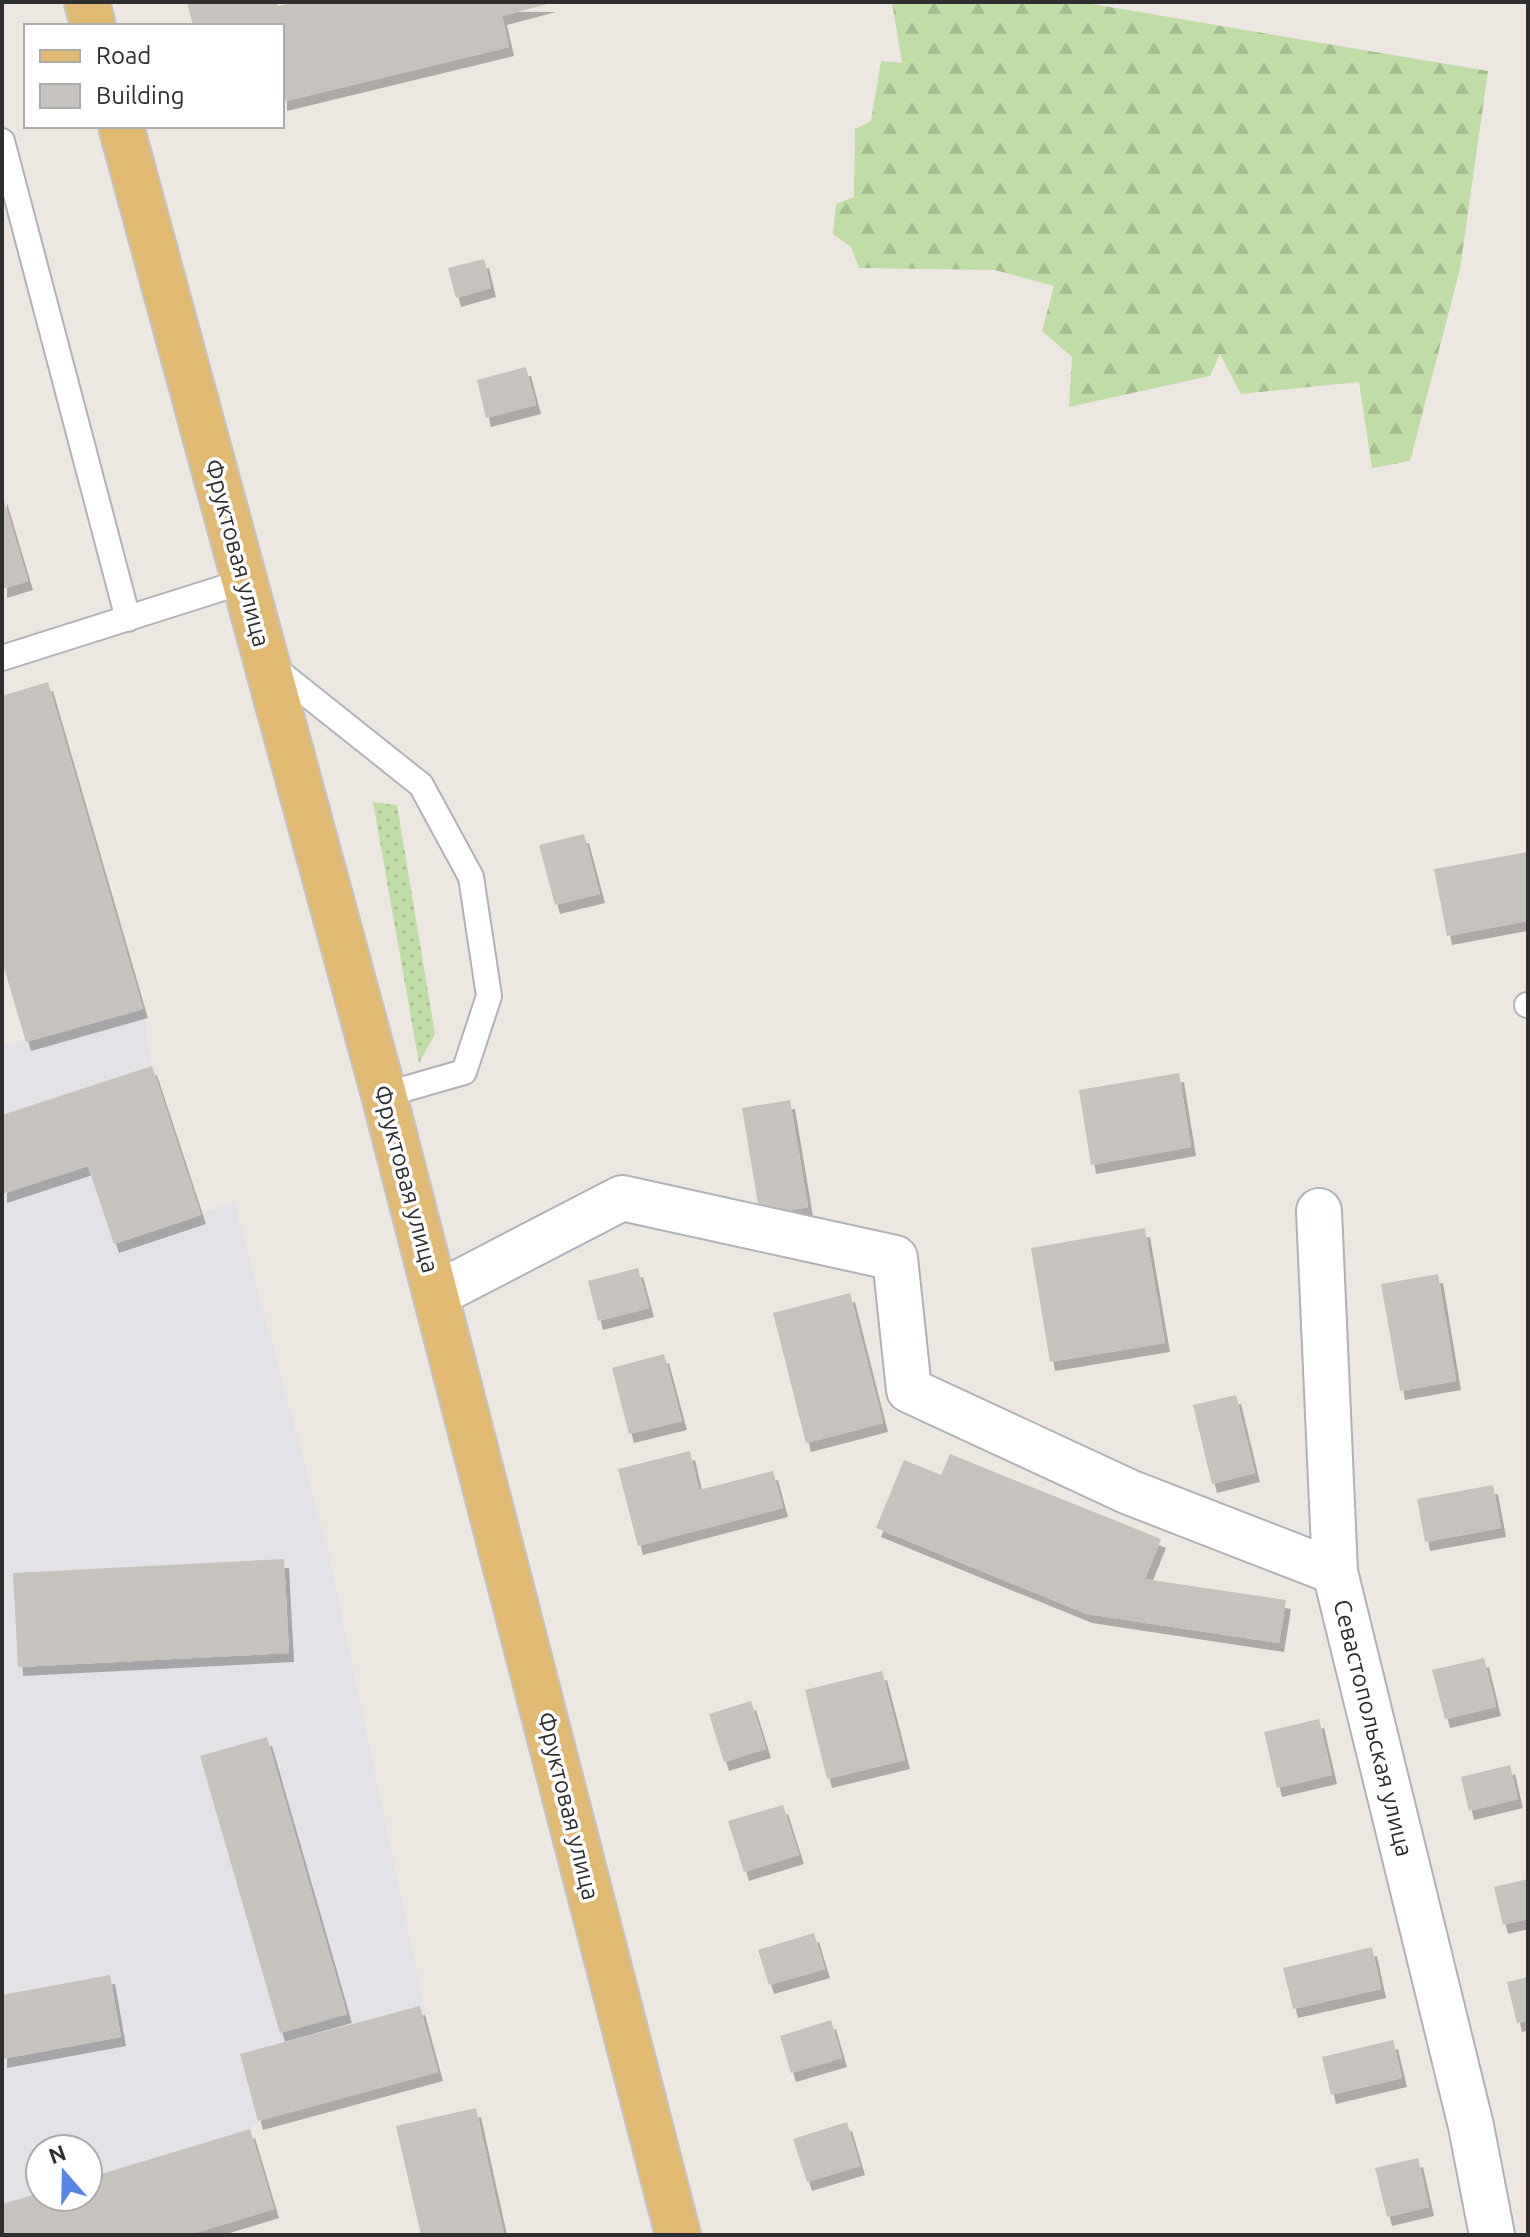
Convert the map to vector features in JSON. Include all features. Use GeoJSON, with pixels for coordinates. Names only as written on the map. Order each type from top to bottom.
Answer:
{"type":"FeatureCollection","features":[{"type":"Feature","properties":{"kind":"main road"},"geometry":{"type":"LineString","coordinates":[[87,2],[92,24]]}},
{"type":"Feature","properties":{"kind":"main road","name":"Фруктовая улица"},"geometry":{"type":"LineString","coordinates":[[122,128],[437,1294],[678,2235]]}},
{"type":"Feature","properties":{"kind":"street"},"geometry":{"type":"LineString","coordinates":[[437,1294],[622,1198],[895,1258],[909,1390],[1129,1492],[1335,1572]]}},
{"type":"Feature","properties":{"kind":"street","name":"Севастопольская улица"},"geometry":{"type":"LineString","coordinates":[[1319,1211],[1335,1572],[1471,2126],[1492,2235]]}},
{"type":"Feature","properties":{"kind":"lane"},"geometry":{"type":"LineString","coordinates":[[2,141],[128,619]]}},
{"type":"Feature","properties":{"kind":"lane"},"geometry":{"type":"LineString","coordinates":[[2,658],[245,581]]}},
{"type":"Feature","properties":{"kind":"lane"},"geometry":{"type":"LineString","coordinates":[[267,662],[421,785],[471,877],[489,996],[464,1072],[384,1095]]}},
{"type":"Feature","properties":{"kind":"shaded area"},"geometry":{"type":"Polygon","coordinates":[[[143,1009],[152,1066],[201,1214],[234,1201],[329,1554],[438,2072],[258,2121],[250,2129],[104,2173],[104,2133],[24,2133],[24,2198],[2,2204],[2,1047],[143,1009]]]}},
{"type":"Feature","properties":{"kind":"green space"},"geometry":{"type":"Polygon","coordinates":[[[892,2],[1080,2],[1488,71],[1460,269],[1410,461],[1372,468],[1359,382],[1241,394],[1220,354],[1210,376],[1069,407],[1072,357],[1042,331],[1054,286],[995,270],[859,268],[851,247],[833,234],[836,204],[854,197],[855,129],[871,121],[881,61],[902,63],[892,2]]]}},
{"type":"Feature","properties":{"kind":"green space"},"geometry":{"type":"Polygon","coordinates":[[[373,802],[397,805],[435,1034],[419,1063],[373,802]]]}},
{"type":"Feature","properties":{"kind":"building"},"geometry":{"type":"Polygon","coordinates":[[[187,2],[277,2],[278,6],[297,2],[551,3],[502,16],[509,47],[284,102],[284,24],[192,24],[187,2]]]}},
{"type":"Feature","properties":{"kind":"building"},"geometry":{"type":"Polygon","coordinates":[[[484,259],[491,288],[456,298],[448,268],[484,259]]]}},
{"type":"Feature","properties":{"kind":"building"},"geometry":{"type":"Polygon","coordinates":[[[526,367],[536,405],[486,418],[477,380],[526,367]]]}},
{"type":"Feature","properties":{"kind":"building"},"geometry":{"type":"Polygon","coordinates":[[[2,494],[28,581],[2,589],[2,494]]]}},
{"type":"Feature","properties":{"kind":"building"},"geometry":{"type":"Polygon","coordinates":[[[48,682],[143,1009],[26,1042],[2,961],[2,696],[48,682]]]}},
{"type":"Feature","properties":{"kind":"building"},"geometry":{"type":"Polygon","coordinates":[[[584,834],[600,894],[555,905],[539,845],[584,834]]]}},
{"type":"Feature","properties":{"kind":"building"},"geometry":{"type":"Polygon","coordinates":[[[1528,852],[1528,921],[1447,936],[1434,869],[1528,852]]]}},
{"type":"Feature","properties":{"kind":"building"},"geometry":{"type":"Polygon","coordinates":[[[152,1066],[201,1215],[114,1244],[88,1166],[2,1194],[2,1115],[152,1066]]]}},
{"type":"Feature","properties":{"kind":"building"},"geometry":{"type":"Polygon","coordinates":[[[1179,1073],[1191,1147],[1091,1165],[1079,1090],[1179,1073]]]}},
{"type":"Feature","properties":{"kind":"building"},"geometry":{"type":"Polygon","coordinates":[[[790,1100],[808,1207],[760,1216],[742,1108],[790,1100]]]}},
{"type":"Feature","properties":{"kind":"building"},"geometry":{"type":"Polygon","coordinates":[[[1145,1228],[1165,1343],[1050,1362],[1031,1248],[1145,1228]]]}},
{"type":"Feature","properties":{"kind":"building"},"geometry":{"type":"Polygon","coordinates":[[[638,1268],[649,1308],[598,1321],[588,1281],[638,1268]]]}},
{"type":"Feature","properties":{"kind":"building"},"geometry":{"type":"Polygon","coordinates":[[[1438,1274],[1456,1381],[1400,1391],[1381,1284],[1438,1274]]]}},
{"type":"Feature","properties":{"kind":"building"},"geometry":{"type":"Polygon","coordinates":[[[850,1293],[883,1423],[806,1443],[773,1313],[850,1293]]]}},
{"type":"Feature","properties":{"kind":"building"},"geometry":{"type":"Polygon","coordinates":[[[664,1354],[682,1421],[629,1434],[612,1368],[664,1354]]]}},
{"type":"Feature","properties":{"kind":"building"},"geometry":{"type":"Polygon","coordinates":[[[1236,1395],[1255,1473],[1212,1484],[1193,1405],[1236,1395]]]}},
{"type":"Feature","properties":{"kind":"building"},"geometry":{"type":"Polygon","coordinates":[[[690,1451],[699,1490],[773,1471],[783,1508],[638,1546],[618,1469],[690,1451]]]}},
{"type":"Feature","properties":{"kind":"building"},"geometry":{"type":"Polygon","coordinates":[[[950,1454],[1161,1539],[1145,1579],[1286,1600],[1279,1643],[1087,1614],[876,1528],[904,1460],[941,1475],[950,1454]]]}},
{"type":"Feature","properties":{"kind":"building"},"geometry":{"type":"Polygon","coordinates":[[[1493,1485],[1501,1528],[1425,1542],[1417,1499],[1493,1485]]]}},
{"type":"Feature","properties":{"kind":"building"},"geometry":{"type":"Polygon","coordinates":[[[284,1559],[289,1653],[18,1667],[13,1573],[284,1559]]]}},
{"type":"Feature","properties":{"kind":"building"},"geometry":{"type":"Polygon","coordinates":[[[1484,1658],[1496,1707],[1445,1719],[1432,1670],[1484,1658]]]}},
{"type":"Feature","properties":{"kind":"building"},"geometry":{"type":"Polygon","coordinates":[[[882,1671],[905,1760],[827,1779],[805,1690],[882,1671]]]}},
{"type":"Feature","properties":{"kind":"building"},"geometry":{"type":"Polygon","coordinates":[[[751,1701],[766,1749],[724,1762],[709,1714],[751,1701]]]}},
{"type":"Feature","properties":{"kind":"building"},"geometry":{"type":"Polygon","coordinates":[[[1319,1719],[1332,1775],[1277,1788],[1264,1732],[1319,1719]]]}},
{"type":"Feature","properties":{"kind":"building"},"geometry":{"type":"Polygon","coordinates":[[[267,1737],[347,2014],[280,2033],[200,1756],[267,1737]]]}},
{"type":"Feature","properties":{"kind":"building"},"geometry":{"type":"Polygon","coordinates":[[[1510,1765],[1518,1799],[1469,1811],[1461,1777],[1510,1765]]]}},
{"type":"Feature","properties":{"kind":"building"},"geometry":{"type":"Polygon","coordinates":[[[783,1805],[799,1855],[744,1872],[728,1821],[783,1805]]]}},
{"type":"Feature","properties":{"kind":"building"},"geometry":{"type":"Polygon","coordinates":[[[1528,1879],[1528,1919],[1503,1925],[1494,1887],[1528,1879]]]}},
{"type":"Feature","properties":{"kind":"building"},"geometry":{"type":"Polygon","coordinates":[[[814,1933],[825,1969],[769,1985],[758,1950],[814,1933]]]}},
{"type":"Feature","properties":{"kind":"building"},"geometry":{"type":"Polygon","coordinates":[[[1372,1947],[1381,1989],[1293,2009],[1283,1968],[1372,1947]]]}},
{"type":"Feature","properties":{"kind":"building"},"geometry":{"type":"Polygon","coordinates":[[[110,1975],[121,2037],[2,2059],[2,1995],[110,1975]]]}},
{"type":"Feature","properties":{"kind":"building"},"geometry":{"type":"Polygon","coordinates":[[[1528,1977],[1528,2020],[1517,2023],[1507,1982],[1528,1977]]]}},
{"type":"Feature","properties":{"kind":"building"},"geometry":{"type":"Polygon","coordinates":[[[420,2006],[438,2072],[258,2121],[240,2054],[420,2006]]]}},
{"type":"Feature","properties":{"kind":"building"},"geometry":{"type":"Polygon","coordinates":[[[831,2020],[842,2058],[791,2073],[780,2036],[831,2020]]]}},
{"type":"Feature","properties":{"kind":"building"},"geometry":{"type":"Polygon","coordinates":[[[1393,2040],[1402,2078],[1331,2095],[1322,2057],[1393,2040]]]}},
{"type":"Feature","properties":{"kind":"building"},"geometry":{"type":"Polygon","coordinates":[[[476,2108],[504,2235],[421,2235],[396,2126],[476,2108]]]}},
{"type":"Feature","properties":{"kind":"building"},"geometry":{"type":"Polygon","coordinates":[[[847,2122],[860,2166],[807,2182],[793,2139],[847,2122]]]}},
{"type":"Feature","properties":{"kind":"building"},"geometry":{"type":"Polygon","coordinates":[[[250,2129],[274,2209],[189,2235],[2,2235],[2,2204],[24,2198],[24,2213],[104,2213],[104,2173],[250,2129]]]}},
{"type":"Feature","properties":{"kind":"building"},"geometry":{"type":"Polygon","coordinates":[[[1418,2158],[1429,2207],[1387,2217],[1375,2168],[1418,2158]]]}}]}
